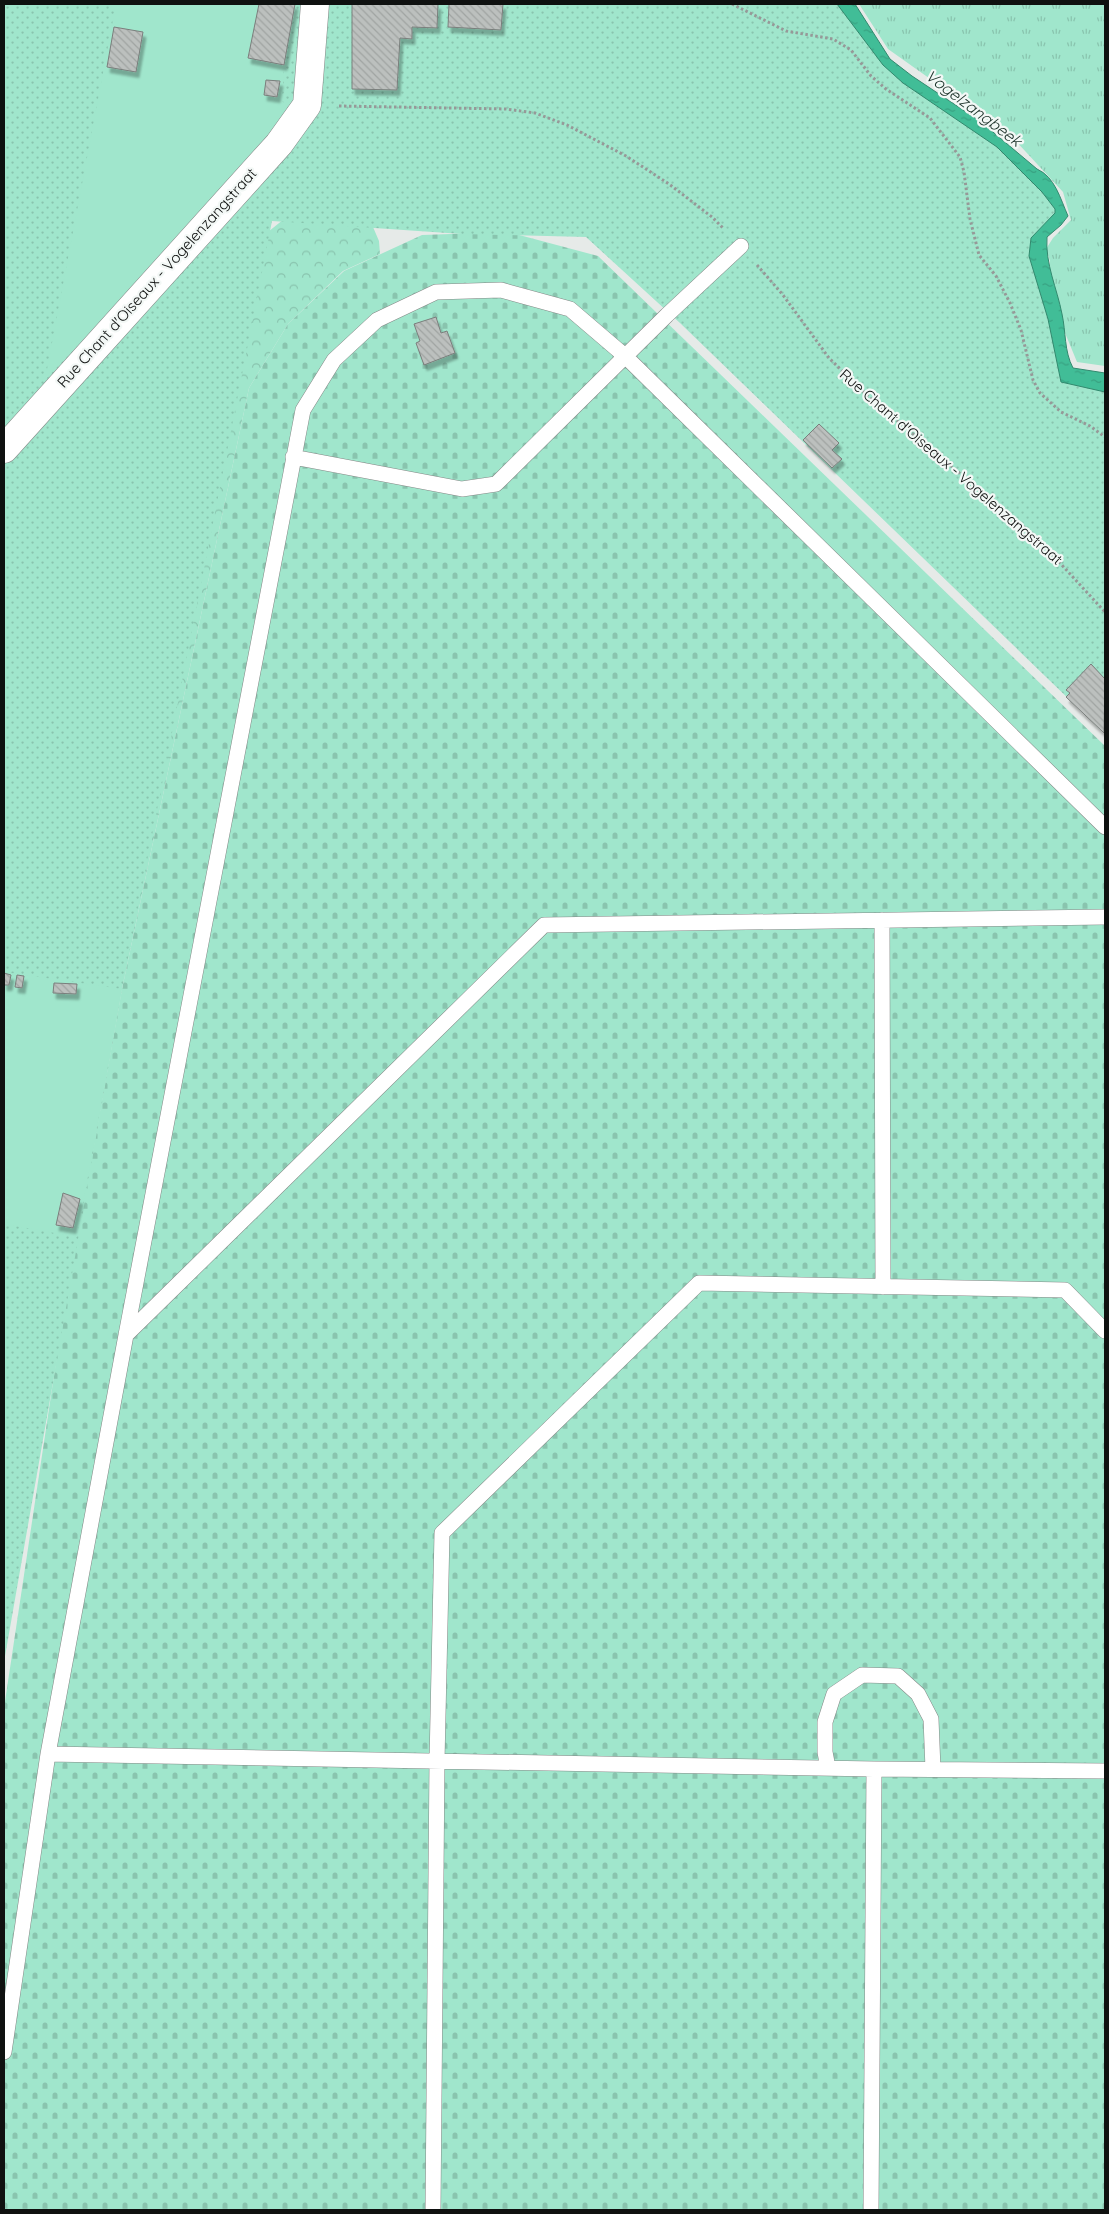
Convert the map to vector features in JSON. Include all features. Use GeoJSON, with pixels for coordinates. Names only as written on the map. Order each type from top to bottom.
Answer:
{"type":"FeatureCollection","features":[{"type":"Feature","properties":{"kind":"street"},"geometry":{"type":"LineString","coordinates":[[307,105],[315,4]]}},
{"type":"Feature","properties":{"kind":"street","name":"Rue Chant d'Oiseaux - Vogelenzangstraat"},"geometry":{"type":"LineString","coordinates":[[4,449],[279,144],[307,105]]}},
{"type":"Feature","properties":{"kind":"lane"},"geometry":{"type":"LineString","coordinates":[[293,457],[462,489],[496,484],[625,356],[741,246]]}},
{"type":"Feature","properties":{"kind":"lane"},"geometry":{"type":"LineString","coordinates":[[4,2052],[48,1754],[293,457],[303,410],[334,360],[376,320],[436,292],[500,290],[570,309],[625,356],[1105,827]]}},
{"type":"Feature","properties":{"kind":"lane"},"geometry":{"type":"LineString","coordinates":[[126,1336],[544,925],[1105,917]]}},
{"type":"Feature","properties":{"kind":"lane"},"geometry":{"type":"LineString","coordinates":[[882,920],[882,1287]]}},
{"type":"Feature","properties":{"kind":"lane"},"geometry":{"type":"LineString","coordinates":[[433,2210],[437,1760],[442,1533],[699,1283],[1065,1290],[1105,1331]]}},
{"type":"Feature","properties":{"kind":"lane"},"geometry":{"type":"LineString","coordinates":[[828,1768],[826,1722],[834,1694],[862,1675],[898,1676],[918,1694],[931,1719],[933,1769]]}},
{"type":"Feature","properties":{"kind":"lane"},"geometry":{"type":"LineString","coordinates":[[48,1754],[874,1769],[1105,1771]]}},
{"type":"Feature","properties":{"kind":"lane"},"geometry":{"type":"LineString","coordinates":[[871,2210],[874,1769]]}},
{"type":"Feature","properties":{"kind":"path"},"geometry":{"type":"LineString","coordinates":[[732,4],[786,31],[833,39],[851,50],[871,76],[886,89],[930,118],[960,157],[964,172],[970,220],[978,255],[996,276],[1010,303],[1021,330],[1033,380],[1040,394],[1061,412],[1090,426],[1105,437]]}},
{"type":"Feature","properties":{"kind":"path","name":"Rue Chant d'Oiseaux - Vogelenzangstraat"},"geometry":{"type":"LineString","coordinates":[[307,105],[506,109],[536,113],[567,125],[626,156],[669,184],[712,217],[741,246],[783,295],[829,358],[871,399],[1037,538],[1105,612]]}},
{"type":"Feature","properties":{"kind":"green space"},"geometry":{"type":"Polygon","coordinates":[[[4,4],[843,4],[878,55],[987,132],[1060,208],[1037,248],[1062,366],[1105,381],[1105,734],[680,323],[586,237],[462,234],[272,221],[122,989],[4,1662],[4,4]]]}},
{"type":"Feature","properties":{"kind":"green space"},"geometry":{"type":"Polygon","coordinates":[[[116,4],[295,4],[284,65],[282,101],[288,106],[273,134],[45,380],[116,4]]]}},
{"type":"Feature","properties":{"kind":"green space"},"geometry":{"type":"Polygon","coordinates":[[[859,4],[1105,4],[1105,366],[1077,362],[1049,294],[1050,261],[1046,249],[1053,238],[1071,220],[1063,192],[1012,137],[888,49],[859,4]]]}},
{"type":"Feature","properties":{"kind":"green space"},"geometry":{"type":"Polygon","coordinates":[[[289,215],[373,227],[379,241],[380,254],[343,271],[288,324],[249,388],[122,989],[237,257],[289,215]]]}},
{"type":"Feature","properties":{"kind":"green space"},"geometry":{"type":"Polygon","coordinates":[[[508,232],[598,256],[1105,746],[1105,2210],[4,2210],[4,1708],[61,1329],[122,989],[249,388],[288,324],[344,271],[422,235],[508,232]]]}},
{"type":"Feature","properties":{"kind":"green space"},"geometry":{"type":"Polygon","coordinates":[[[4,972],[122,989],[77,1237],[4,1224],[4,972]]]}},
{"type":"Feature","properties":{"kind":"water"},"geometry":{"type":"Polygon","coordinates":[[[837,4],[855,4],[890,59],[981,122],[1053,183],[1068,216],[1047,237],[1047,247],[1062,314],[1068,355],[1073,368],[1105,373],[1105,392],[1061,382],[1048,319],[1029,256],[1031,238],[1055,213],[1055,209],[1042,192],[997,147],[903,83],[883,65],[837,4]]]}},
{"type":"Feature","properties":{"kind":"building"},"geometry":{"type":"Polygon","coordinates":[[[259,4],[295,4],[284,65],[248,58],[259,4]]]}},
{"type":"Feature","properties":{"kind":"building"},"geometry":{"type":"Polygon","coordinates":[[[352,4],[438,4],[437,28],[412,27],[412,39],[400,38],[397,90],[352,89],[352,4]]]}},
{"type":"Feature","properties":{"kind":"building"},"geometry":{"type":"Polygon","coordinates":[[[449,4],[503,4],[501,30],[448,27],[449,4]]]}},
{"type":"Feature","properties":{"kind":"building"},"geometry":{"type":"Polygon","coordinates":[[[114,27],[143,32],[136,72],[107,67],[114,27]]]}},
{"type":"Feature","properties":{"kind":"building"},"geometry":{"type":"Polygon","coordinates":[[[266,80],[280,81],[277,97],[264,95],[266,80]]]}},
{"type":"Feature","properties":{"kind":"building"},"geometry":{"type":"Polygon","coordinates":[[[436,317],[441,333],[447,331],[455,353],[424,365],[416,343],[420,341],[414,324],[436,317]]]}},
{"type":"Feature","properties":{"kind":"building"},"geometry":{"type":"Polygon","coordinates":[[[819,424],[839,443],[832,450],[842,459],[832,468],[803,440],[819,424]]]}},
{"type":"Feature","properties":{"kind":"building"},"geometry":{"type":"Polygon","coordinates":[[[1091,664],[1105,679],[1104,733],[1066,697],[1070,693],[1066,690],[1091,664]]]}},
{"type":"Feature","properties":{"kind":"building"},"geometry":{"type":"Polygon","coordinates":[[[4,973],[11,975],[9,985],[4,985],[4,973]]]}},
{"type":"Feature","properties":{"kind":"building"},"geometry":{"type":"Polygon","coordinates":[[[17,975],[24,976],[22,988],[15,987],[17,975]]]}},
{"type":"Feature","properties":{"kind":"building"},"geometry":{"type":"Polygon","coordinates":[[[54,983],[77,984],[76,994],[53,993],[54,983]]]}},
{"type":"Feature","properties":{"kind":"building"},"geometry":{"type":"Polygon","coordinates":[[[63,1193],[80,1199],[73,1228],[56,1225],[63,1193]]]}},
{"type":"Feature","properties":{"kind":"water label","name":"Vogelzangbeek"},"geometry":{"type":"Point","coordinates":[974,108]}}]}
